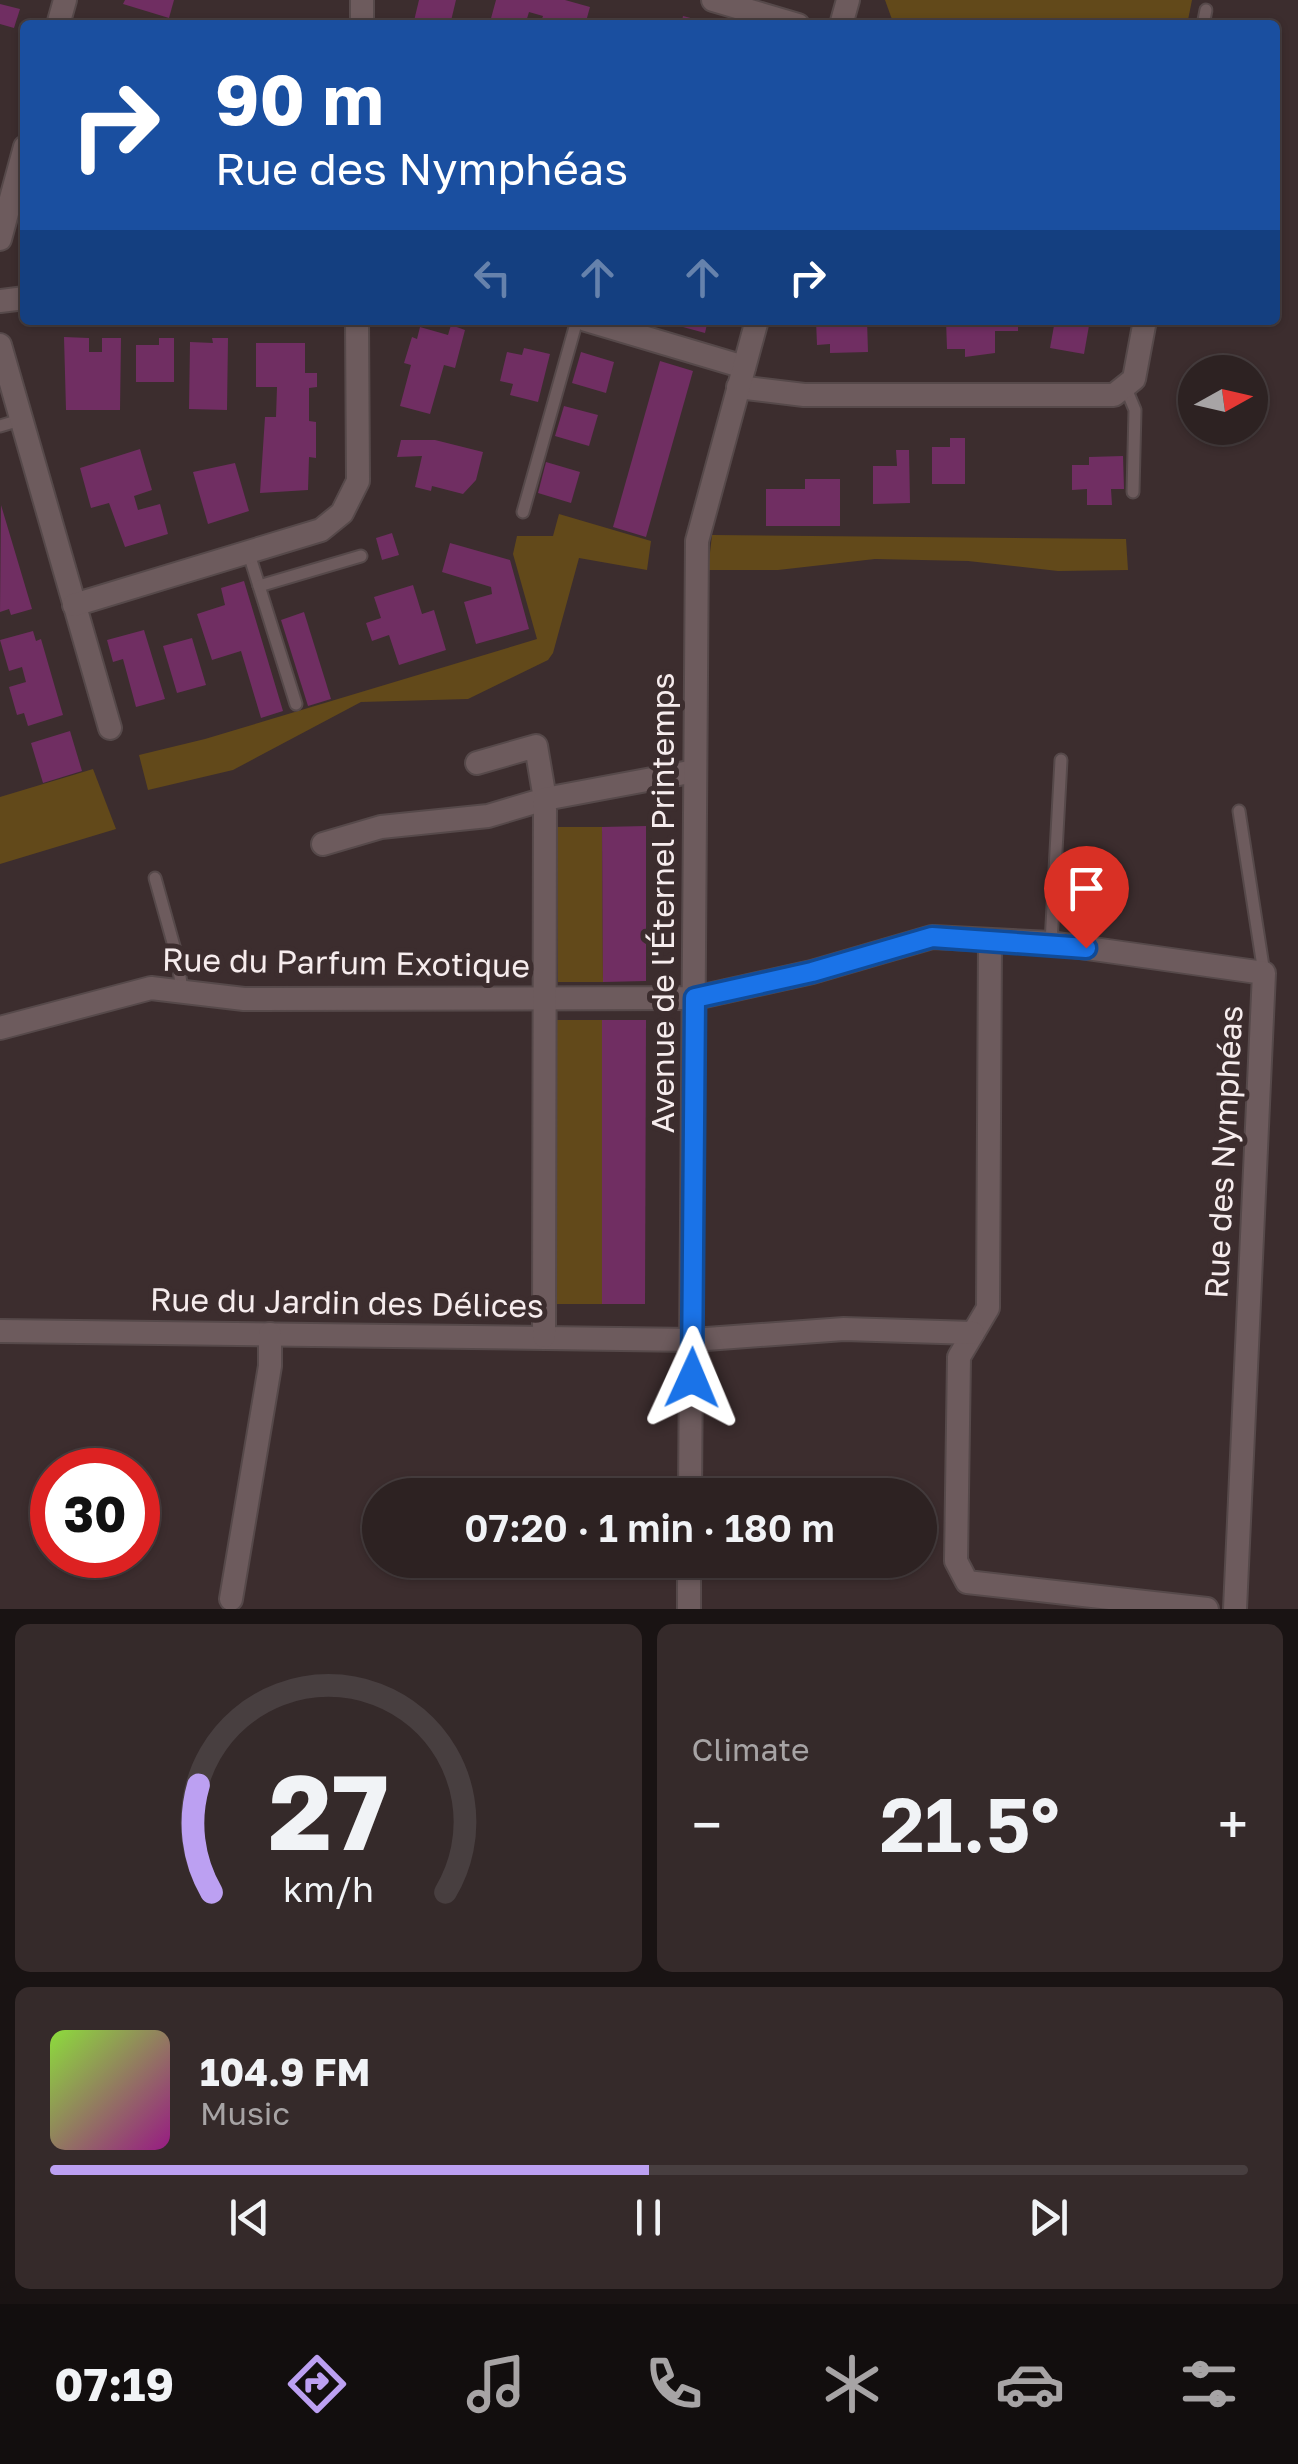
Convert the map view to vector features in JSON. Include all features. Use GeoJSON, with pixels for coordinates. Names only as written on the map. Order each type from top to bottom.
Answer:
{"type":"FeatureCollection","features":[{"type":"Feature","properties":{"kind":"street"},"geometry":{"type":"LineString","coordinates":[[714,0],[736,11],[776,20]]}},
{"type":"Feature","properties":{"kind":"street"},"geometry":{"type":"LineString","coordinates":[[0,239],[20,165]]}},
{"type":"Feature","properties":{"kind":"street"},"geometry":{"type":"LineString","coordinates":[[74,604],[321,530],[342,512],[358,481],[358,325]]}},
{"type":"Feature","properties":{"kind":"street"},"geometry":{"type":"LineString","coordinates":[[600,325],[741,377],[804,394],[1114,395],[1134,378],[1144,325]]}},
{"type":"Feature","properties":{"kind":"street","name":"Avenue de l'Éternel Printemps"},"geometry":{"type":"LineString","coordinates":[[690,1478],[697,541],[756,325]]}},
{"type":"Feature","properties":{"kind":"street"},"geometry":{"type":"LineString","coordinates":[[0,345],[10,423],[74,604],[110,728]]}},
{"type":"Feature","properties":{"kind":"street"},"geometry":{"type":"LineString","coordinates":[[477,763],[536,746],[545,799],[544,1336]]}},
{"type":"Feature","properties":{"kind":"street"},"geometry":{"type":"LineString","coordinates":[[323,844],[382,827],[488,816],[545,799],[695,771]]}},
{"type":"Feature","properties":{"kind":"street","name":"Rue des Nymphéas"},"geometry":{"type":"LineString","coordinates":[[695,998],[812,972],[932,937],[1051,943],[1264,973],[1234,1609]]}},
{"type":"Feature","properties":{"kind":"street"},"geometry":{"type":"LineString","coordinates":[[990,941],[988,1308],[959,1356],[956,1561],[967,1582],[1207,1609]]}},
{"type":"Feature","properties":{"kind":"street","name":"Rue du Parfum Exotique"},"geometry":{"type":"LineString","coordinates":[[0,1028],[151,988],[244,999],[695,998]]}},
{"type":"Feature","properties":{"kind":"street"},"geometry":{"type":"LineString","coordinates":[[693,1340],[844,1329],[974,1332]]}},
{"type":"Feature","properties":{"kind":"street","name":"Rue du Jardin des Délices"},"geometry":{"type":"LineString","coordinates":[[0,1331],[693,1340]]}},
{"type":"Feature","properties":{"kind":"street"},"geometry":{"type":"LineString","coordinates":[[231,1598],[270,1366],[270,1334]]}},
{"type":"Feature","properties":{"kind":"street"},"geometry":{"type":"LineString","coordinates":[[688,1609],[689,1578]]}},
{"type":"Feature","properties":{"kind":"lane"},"geometry":{"type":"LineString","coordinates":[[1204,20],[1206,10]]}},
{"type":"Feature","properties":{"kind":"lane"},"geometry":{"type":"LineString","coordinates":[[522,512],[577,325]]}},
{"type":"Feature","properties":{"kind":"lane"},"geometry":{"type":"LineString","coordinates":[[1124,386],[1135,410],[1133,492]]}},
{"type":"Feature","properties":{"kind":"lane"},"geometry":{"type":"LineString","coordinates":[[249,554],[296,704]]}},
{"type":"Feature","properties":{"kind":"lane"},"geometry":{"type":"LineString","coordinates":[[259,586],[361,556]]}},
{"type":"Feature","properties":{"kind":"lane"},"geometry":{"type":"LineString","coordinates":[[1051,943],[1061,760]]}},
{"type":"Feature","properties":{"kind":"lane"},"geometry":{"type":"LineString","coordinates":[[1239,811],[1264,973]]}},
{"type":"Feature","properties":{"kind":"lane"},"geometry":{"type":"LineString","coordinates":[[156,878],[178,957],[182,990]]}},
{"type":"Feature","properties":{"kind":"shaded area"},"geometry":{"type":"Polygon","coordinates":[[[885,0],[1192,0],[1188,20],[892,20],[885,0]]]}},
{"type":"Feature","properties":{"kind":"shaded area"},"geometry":{"type":"Polygon","coordinates":[[[559,514],[651,541],[647,570],[579,558],[548,660],[468,699],[361,702],[233,770],[148,790],[139,755],[205,739],[537,639],[513,554],[517,536],[553,536],[559,514]]]}},
{"type":"Feature","properties":{"kind":"shaded area"},"geometry":{"type":"Polygon","coordinates":[[[712,535],[1126,539],[1128,570],[1058,571],[968,561],[875,559],[778,570],[708,570],[712,535]]]}},
{"type":"Feature","properties":{"kind":"shaded area"},"geometry":{"type":"Polygon","coordinates":[[[93,769],[116,829],[0,864],[0,797],[93,769]]]}},
{"type":"Feature","properties":{"kind":"shaded area"},"geometry":{"type":"Polygon","coordinates":[[[557,827],[602,827],[603,982],[558,982],[557,827]]]}},
{"type":"Feature","properties":{"kind":"shaded area"},"geometry":{"type":"Polygon","coordinates":[[[557,1020],[602,1020],[602,1304],[557,1304],[557,1020]]]}},
{"type":"Feature","properties":{"kind":"building"},"geometry":{"type":"Polygon","coordinates":[[[125,0],[174,0],[169,18],[123,4],[125,0]]]}},
{"type":"Feature","properties":{"kind":"building"},"geometry":{"type":"Polygon","coordinates":[[[419,0],[456,0],[451,20],[414,20],[419,0]]]}},
{"type":"Feature","properties":{"kind":"building"},"geometry":{"type":"Polygon","coordinates":[[[496,0],[565,0],[590,7],[586,20],[542,20],[543,16],[529,12],[527,20],[491,20],[496,0]]]}},
{"type":"Feature","properties":{"kind":"building"},"geometry":{"type":"Polygon","coordinates":[[[0,4],[20,9],[14,28],[0,24],[0,4]]]}},
{"type":"Feature","properties":{"kind":"building"},"geometry":{"type":"Polygon","coordinates":[[[451,325],[465,330],[455,368],[444,365],[430,414],[400,406],[411,365],[404,363],[412,337],[417,339],[420,327],[448,335],[451,325]]]}},
{"type":"Feature","properties":{"kind":"building"},"geometry":{"type":"Polygon","coordinates":[[[676,325],[707,325],[705,333],[676,325]]]}},
{"type":"Feature","properties":{"kind":"building"},"geometry":{"type":"Polygon","coordinates":[[[816,325],[867,325],[868,352],[830,353],[830,344],[817,345],[816,325]]]}},
{"type":"Feature","properties":{"kind":"building"},"geometry":{"type":"Polygon","coordinates":[[[946,325],[1018,325],[1018,331],[995,331],[995,353],[965,357],[965,349],[947,349],[946,325]]]}},
{"type":"Feature","properties":{"kind":"building"},"geometry":{"type":"Polygon","coordinates":[[[1054,325],[1089,325],[1084,354],[1050,348],[1054,325]]]}},
{"type":"Feature","properties":{"kind":"building"},"geometry":{"type":"Polygon","coordinates":[[[64,337],[89,338],[89,352],[102,352],[102,338],[121,338],[120,410],[66,410],[64,337]]]}},
{"type":"Feature","properties":{"kind":"building"},"geometry":{"type":"Polygon","coordinates":[[[159,338],[174,338],[174,382],[136,382],[136,345],[159,345],[159,338]]]}},
{"type":"Feature","properties":{"kind":"building"},"geometry":{"type":"Polygon","coordinates":[[[212,338],[228,338],[227,410],[189,409],[190,342],[213,343],[212,338]]]}},
{"type":"Feature","properties":{"kind":"building"},"geometry":{"type":"Polygon","coordinates":[[[256,343],[305,343],[305,373],[317,373],[317,387],[309,388],[309,421],[316,422],[316,458],[309,457],[308,490],[260,493],[265,417],[276,417],[277,387],[256,387],[256,343]]]}},
{"type":"Feature","properties":{"kind":"building"},"geometry":{"type":"Polygon","coordinates":[[[524,348],[550,354],[538,402],[510,395],[513,384],[500,381],[507,352],[522,355],[524,348]]]}},
{"type":"Feature","properties":{"kind":"building"},"geometry":{"type":"Polygon","coordinates":[[[581,352],[614,362],[606,393],[572,383],[581,352]]]}},
{"type":"Feature","properties":{"kind":"building"},"geometry":{"type":"Polygon","coordinates":[[[660,361],[693,371],[646,537],[613,527],[660,361]]]}},
{"type":"Feature","properties":{"kind":"building"},"geometry":{"type":"Polygon","coordinates":[[[564,406],[598,415],[589,446],[555,436],[564,406]]]}},
{"type":"Feature","properties":{"kind":"building"},"geometry":{"type":"Polygon","coordinates":[[[950,438],[965,438],[965,484],[932,484],[932,447],[950,447],[950,438]]]}},
{"type":"Feature","properties":{"kind":"building"},"geometry":{"type":"Polygon","coordinates":[[[401,440],[435,440],[483,452],[476,480],[463,494],[432,486],[431,491],[415,487],[422,456],[397,457],[401,440]]]}},
{"type":"Feature","properties":{"kind":"building"},"geometry":{"type":"Polygon","coordinates":[[[140,449],[152,490],[134,496],[138,510],[160,504],[168,534],[125,547],[109,503],[91,508],[80,468],[140,449]]]}},
{"type":"Feature","properties":{"kind":"building"},"geometry":{"type":"Polygon","coordinates":[[[896,450],[909,450],[910,503],[873,504],[873,466],[897,466],[896,450]]]}},
{"type":"Feature","properties":{"kind":"building"},"geometry":{"type":"Polygon","coordinates":[[[1123,456],[1124,489],[1111,489],[1112,505],[1087,505],[1087,489],[1072,490],[1072,465],[1089,465],[1089,457],[1123,456]]]}},
{"type":"Feature","properties":{"kind":"building"},"geometry":{"type":"Polygon","coordinates":[[[546,462],[580,472],[571,503],[538,493],[546,462]]]}},
{"type":"Feature","properties":{"kind":"building"},"geometry":{"type":"Polygon","coordinates":[[[235,463],[249,511],[208,524],[193,472],[235,463]]]}},
{"type":"Feature","properties":{"kind":"building"},"geometry":{"type":"Polygon","coordinates":[[[805,479],[840,479],[840,526],[766,526],[766,489],[805,489],[805,479]]]}},
{"type":"Feature","properties":{"kind":"building"},"geometry":{"type":"Polygon","coordinates":[[[1,505],[32,609],[11,615],[9,609],[0,612],[1,505]]]}},
{"type":"Feature","properties":{"kind":"building"},"geometry":{"type":"Polygon","coordinates":[[[392,533],[399,555],[382,560],[376,538],[392,533]]]}},
{"type":"Feature","properties":{"kind":"building"},"geometry":{"type":"Polygon","coordinates":[[[450,543],[510,560],[529,629],[476,644],[464,602],[492,594],[491,587],[442,572],[450,543]]]}},
{"type":"Feature","properties":{"kind":"building"},"geometry":{"type":"Polygon","coordinates":[[[244,581],[283,711],[261,718],[241,651],[212,660],[197,614],[225,605],[221,588],[244,581]]]}},
{"type":"Feature","properties":{"kind":"building"},"geometry":{"type":"Polygon","coordinates":[[[413,585],[422,614],[434,610],[446,650],[399,665],[389,635],[372,641],[366,623],[381,618],[374,597],[413,585]]]}},
{"type":"Feature","properties":{"kind":"building"},"geometry":{"type":"Polygon","coordinates":[[[304,612],[331,699],[308,706],[281,620],[304,612]]]}},
{"type":"Feature","properties":{"kind":"building"},"geometry":{"type":"Polygon","coordinates":[[[144,630],[165,699],[136,707],[123,659],[113,662],[107,640],[144,630]]]}},
{"type":"Feature","properties":{"kind":"building"},"geometry":{"type":"Polygon","coordinates":[[[33,631],[36,641],[41,639],[63,715],[28,726],[24,713],[17,715],[9,687],[26,682],[22,667],[9,671],[0,640],[33,631]]]}},
{"type":"Feature","properties":{"kind":"building"},"geometry":{"type":"Polygon","coordinates":[[[192,638],[206,685],[177,693],[163,646],[192,638]]]}},
{"type":"Feature","properties":{"kind":"building"},"geometry":{"type":"Polygon","coordinates":[[[70,731],[82,771],[43,783],[31,743],[70,731]]]}},
{"type":"Feature","properties":{"kind":"building"},"geometry":{"type":"Polygon","coordinates":[[[646,826],[646,981],[603,982],[602,827],[646,826]]]}},
{"type":"Feature","properties":{"kind":"building"},"geometry":{"type":"Polygon","coordinates":[[[602,1020],[646,1020],[645,1304],[602,1304],[602,1020]]]}},
{"type":"Feature","properties":{"kind":"route"},"geometry":{"type":"LineString","coordinates":[[692,1378],[695,998],[812,972],[932,937],[1086,948]]}}]}
